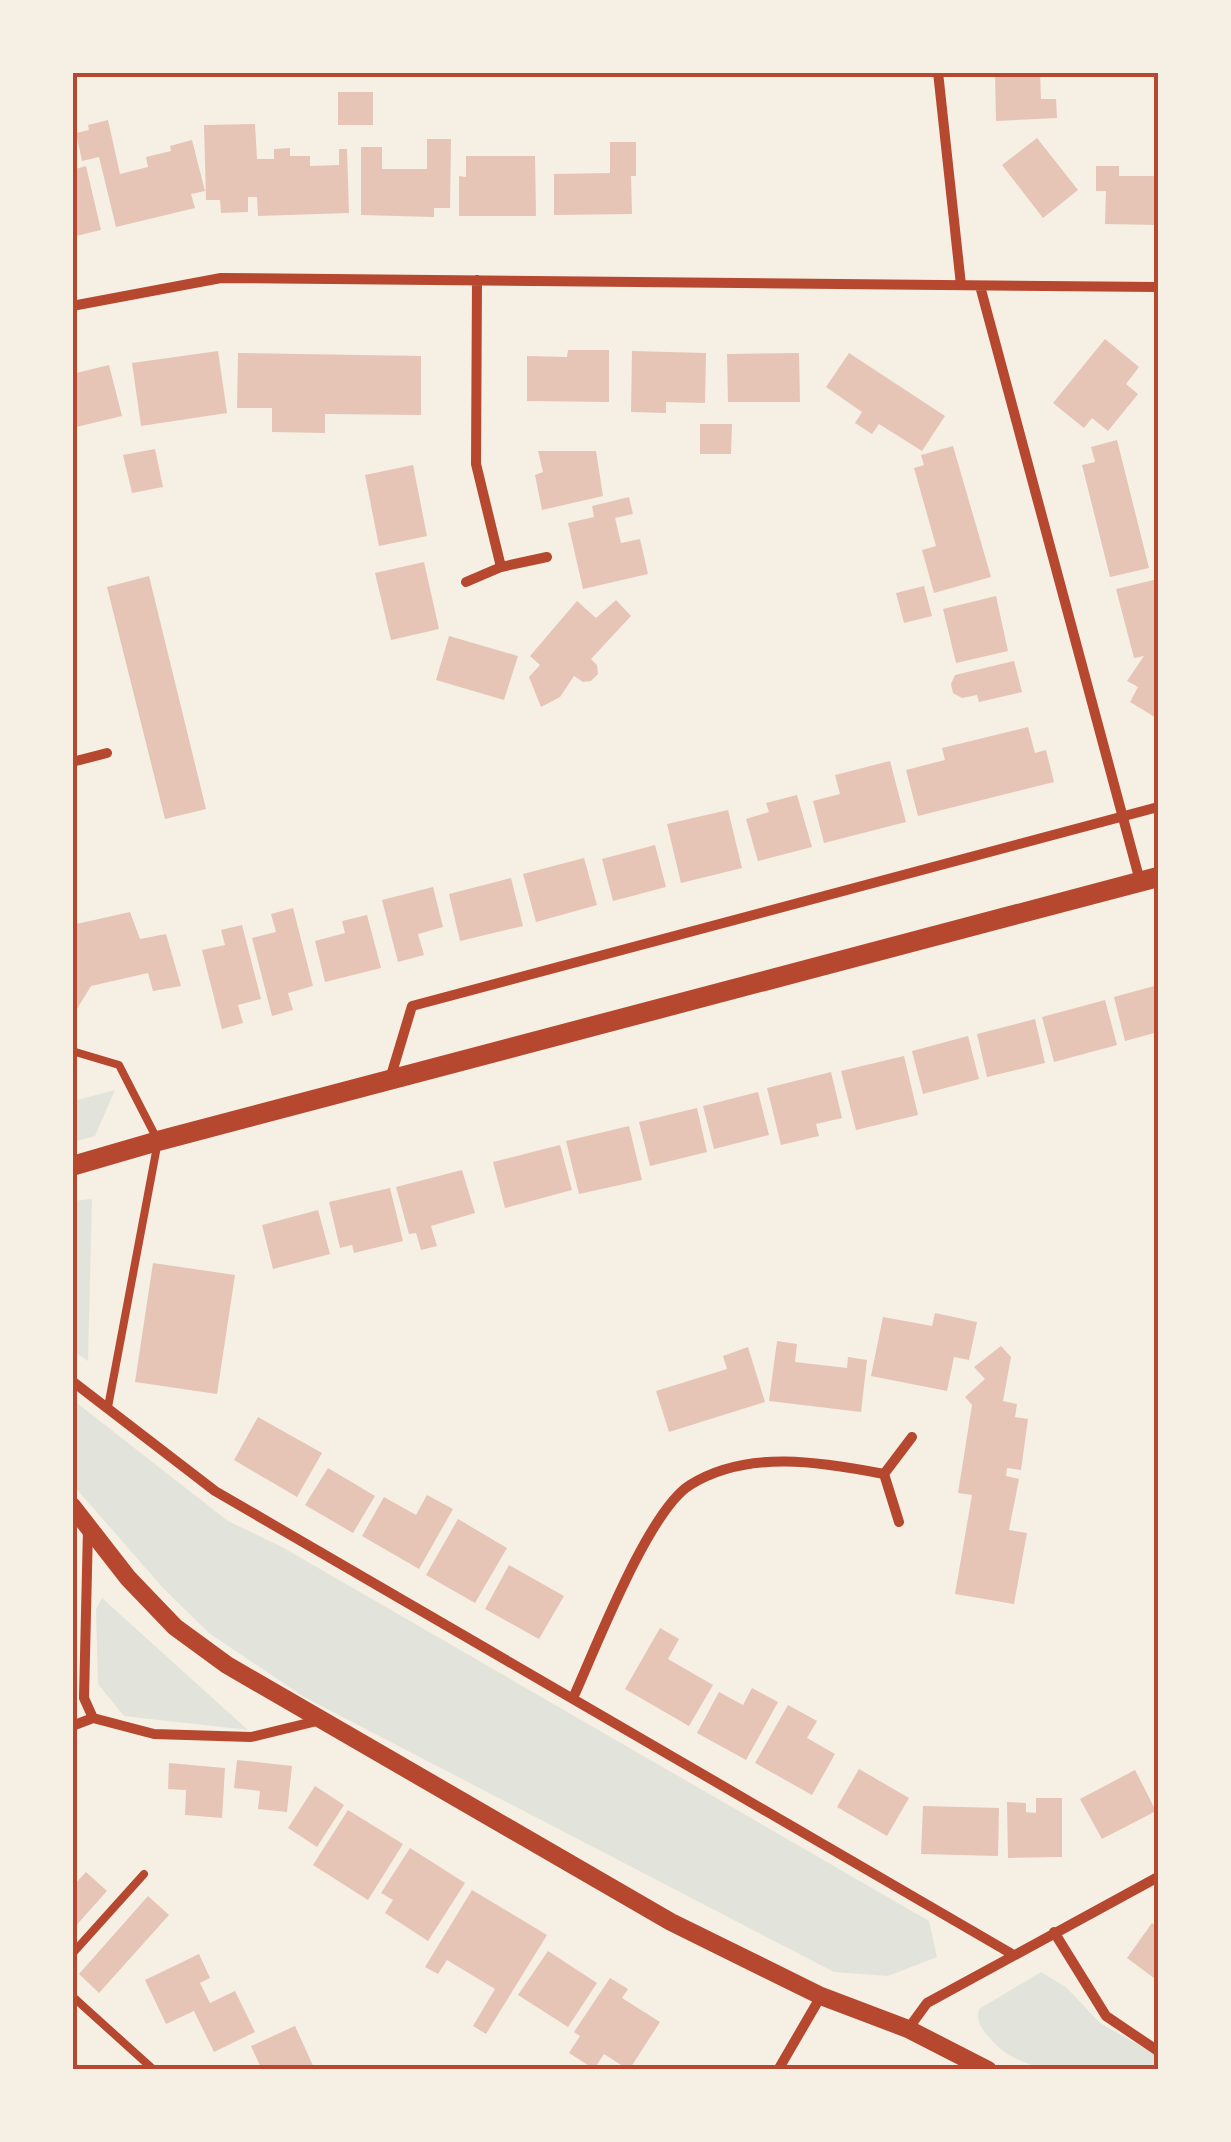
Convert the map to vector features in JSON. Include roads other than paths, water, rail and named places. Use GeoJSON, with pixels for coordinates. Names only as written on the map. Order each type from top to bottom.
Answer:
{"type":"FeatureCollection","features":[{"type":"Feature","properties":{"kind":"main road"},"geometry":{"type":"LineString","coordinates":[[72,1166],[1149,880]]}},
{"type":"Feature","properties":{"kind":"street"},"geometry":{"type":"LineString","coordinates":[[938,72],[961,285]]}},
{"type":"Feature","properties":{"kind":"street"},"geometry":{"type":"LineString","coordinates":[[72,306],[221,278],[1158,287]]}},
{"type":"Feature","properties":{"kind":"street"},"geometry":{"type":"LineString","coordinates":[[476,280],[476,464],[502,567]]}},
{"type":"Feature","properties":{"kind":"street"},"geometry":{"type":"LineString","coordinates":[[980,286],[1120,817],[1149,880]]}},
{"type":"Feature","properties":{"kind":"street"},"geometry":{"type":"LineString","coordinates":[[466,582],[502,567],[547,557]]}},
{"type":"Feature","properties":{"kind":"street"},"geometry":{"type":"LineString","coordinates":[[72,762],[108,753]]}},
{"type":"Feature","properties":{"kind":"street"},"geometry":{"type":"LineString","coordinates":[[389,1080],[412,1006],[1158,806]]}},
{"type":"Feature","properties":{"kind":"street"},"geometry":{"type":"LineString","coordinates":[[72,1380],[215,1491],[1012,1954]]}},
{"type":"Feature","properties":{"kind":"street"},"geometry":{"type":"LineString","coordinates":[[884,1474],[912,1437]]}},
{"type":"Feature","properties":{"kind":"street"},"geometry":{"type":"LineString","coordinates":[[574,1698],[632,1565],[664,1513],[688,1486],[727,1470],[769,1462],[821,1462],[884,1474]]}},
{"type":"Feature","properties":{"kind":"street"},"geometry":{"type":"LineString","coordinates":[[884,1474],[899,1522]]}},
{"type":"Feature","properties":{"kind":"street"},"geometry":{"type":"LineString","coordinates":[[72,1506],[82,1524],[175,1627],[228,1665],[670,1922],[821,1996],[908,2029],[988,2070]]}},
{"type":"Feature","properties":{"kind":"street"},"geometry":{"type":"LineString","coordinates":[[82,1524],[84,1698],[94,1718]]}},
{"type":"Feature","properties":{"kind":"street"},"geometry":{"type":"LineString","coordinates":[[72,1726],[94,1718],[154,1734],[251,1737],[322,1720]]}},
{"type":"Feature","properties":{"kind":"street"},"geometry":{"type":"LineString","coordinates":[[908,2029],[927,2003],[1158,1877]]}},
{"type":"Feature","properties":{"kind":"street"},"geometry":{"type":"LineString","coordinates":[[1054,1932],[1106,2016],[1158,2050]]}},
{"type":"Feature","properties":{"kind":"street"},"geometry":{"type":"LineString","coordinates":[[778,2070],[821,1996]]}},
{"type":"Feature","properties":{"kind":"lane"},"geometry":{"type":"LineString","coordinates":[[72,1050],[119,1065],[158,1141],[108,1407]]}},
{"type":"Feature","properties":{"kind":"lane"},"geometry":{"type":"LineString","coordinates":[[72,1954],[144,1874]]}},
{"type":"Feature","properties":{"kind":"lane"},"geometry":{"type":"LineString","coordinates":[[72,1996],[154,2070]]}}]}
